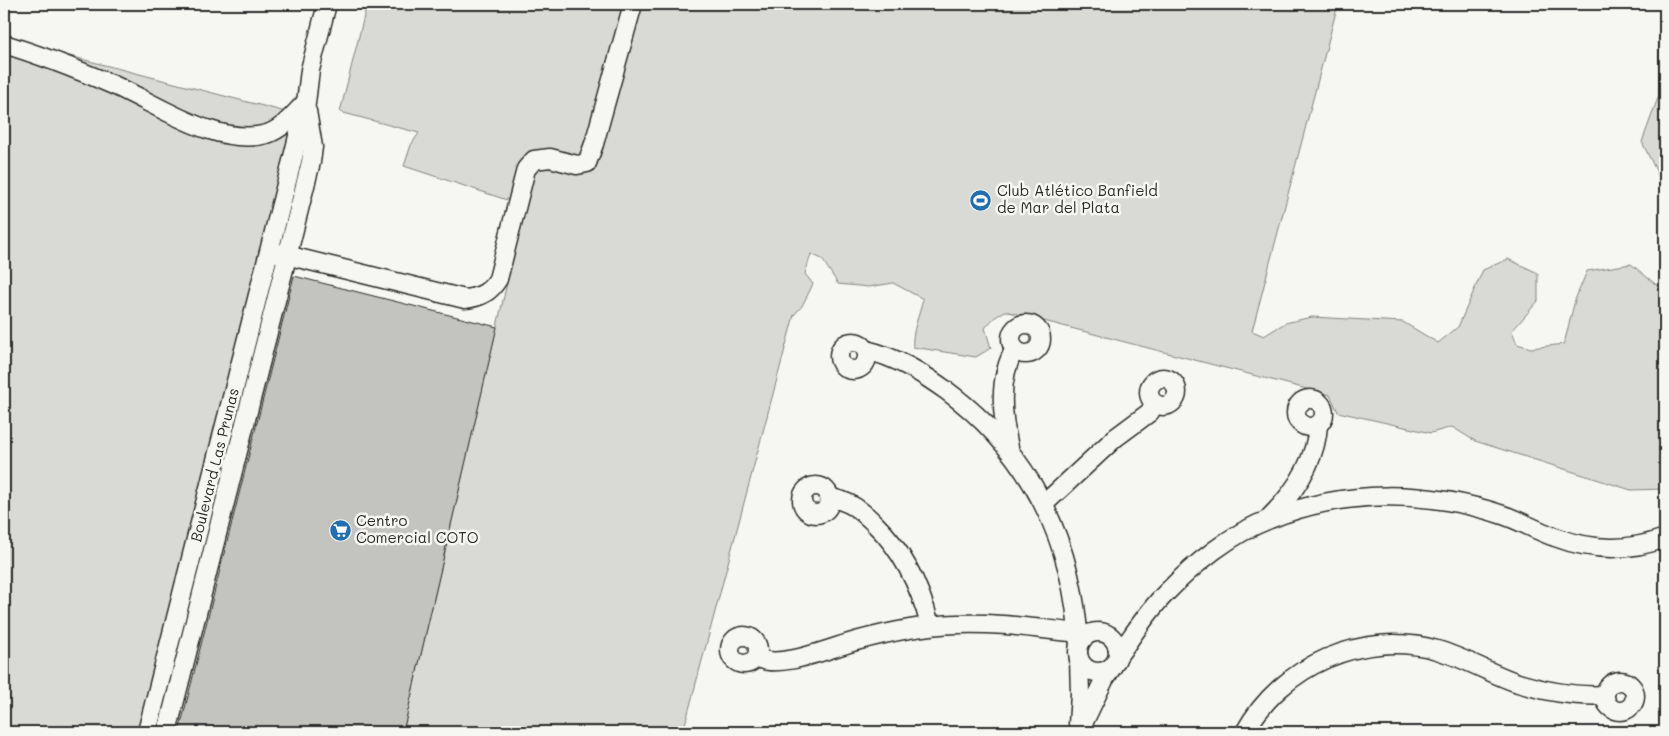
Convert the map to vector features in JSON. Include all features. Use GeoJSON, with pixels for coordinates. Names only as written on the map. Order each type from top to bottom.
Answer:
{"type":"FeatureCollection","features":[{"type":"Feature","properties":{"kind":"street"},"geometry":{"type":"LineString","coordinates":[[4,44],[41,56],[112,84],[195,124],[227,136],[239,137],[268,134],[284,125],[306,103],[310,70],[328,4]]}},
{"type":"Feature","properties":{"kind":"street"},"geometry":{"type":"LineString","coordinates":[[270,251],[465,299],[476,298],[485,294],[498,279],[526,169],[534,160],[550,158],[577,165],[587,163],[634,4]]}},
{"type":"Feature","properties":{"kind":"street","name":"Boulevard Las Prunas"},"geometry":{"type":"LineString","coordinates":[[147,732],[306,103]]}},
{"type":"Feature","properties":{"kind":"street","name":"Boulevard Las Prunas"},"geometry":{"type":"LineString","coordinates":[[166,732],[311,162],[313,147],[306,103]]}},
{"type":"Feature","properties":{"kind":"street"},"geometry":{"type":"LineString","coordinates":[[1010,450],[1004,424],[1004,390],[1006,369],[1009,358],[1015,349]]}},
{"type":"Feature","properties":{"kind":"street"},"geometry":{"type":"LineString","coordinates":[[866,350],[894,359],[919,372],[966,405],[987,424],[1010,450],[1044,504],[1068,569],[1077,614],[1080,694],[1078,732]]}},
{"type":"Feature","properties":{"kind":"street"},"geometry":{"type":"LineString","coordinates":[[1044,504],[1109,443],[1150,412],[1154,403]]}},
{"type":"Feature","properties":{"kind":"street"},"geometry":{"type":"LineString","coordinates":[[1268,519],[1287,499],[1307,466],[1315,445],[1318,425]]}},
{"type":"Feature","properties":{"kind":"street"},"geometry":{"type":"LineString","coordinates":[[1078,732],[1115,661],[1164,594],[1220,547],[1268,519],[1312,506],[1354,498],[1423,497],[1446,500],[1488,510],[1554,537],[1590,548],[1640,546],[1665,538]]}},
{"type":"Feature","properties":{"kind":"street"},"geometry":{"type":"LineString","coordinates":[[829,498],[847,502],[857,508],[895,545],[919,589],[930,625]]}},
{"type":"Feature","properties":{"kind":"street"},"geometry":{"type":"LineString","coordinates":[[1077,614],[1082,623],[1100,633],[1109,636],[1116,644],[1115,661],[1103,672],[1092,671],[1082,664],[1079,646],[1086,636],[1100,633],[1127,630],[1145,619]]}},
{"type":"Feature","properties":{"kind":"street"},"geometry":{"type":"LineString","coordinates":[[757,657],[768,662],[789,660],[863,639],[930,625],[959,624],[1004,625],[1079,646]]}},
{"type":"Feature","properties":{"kind":"street"},"geometry":{"type":"LineString","coordinates":[[1245,732],[1256,713],[1267,700],[1284,684],[1305,669],[1323,659],[1342,652],[1382,645],[1419,646],[1453,655],[1518,683],[1573,694],[1605,695]]}},
{"type":"Feature","properties":{"kind":"street"},"geometry":{"type":"LineString","coordinates":[[160,682],[178,687]]}},
{"type":"Feature","properties":{"kind":"shaded area"},"geometry":{"type":"Polygon","coordinates":[[[367,4],[1338,4],[1252,331],[1264,336],[1285,323],[1312,317],[1403,322],[1438,343],[1458,327],[1483,270],[1508,259],[1538,273],[1538,301],[1512,331],[1517,344],[1531,348],[1564,344],[1575,300],[1587,271],[1631,264],[1665,292],[1665,489],[1631,490],[1475,441],[1452,427],[1431,433],[1338,412],[1330,395],[1005,311],[994,318],[985,328],[991,348],[976,357],[913,347],[914,330],[923,299],[893,283],[869,287],[838,284],[822,259],[811,254],[805,274],[813,284],[802,306],[794,315],[683,732],[403,732],[526,201],[507,200],[404,166],[411,145],[419,133],[340,112],[367,4]]]}},
{"type":"Feature","properties":{"kind":"shaded area"},"geometry":{"type":"Polygon","coordinates":[[[4,39],[294,114],[138,732],[4,732],[4,39]]]}},
{"type":"Feature","properties":{"kind":"shaded area"},"geometry":{"type":"Polygon","coordinates":[[[1665,39],[1665,189],[1642,142],[1659,95],[1659,42],[1665,39]]]}},
{"type":"Feature","properties":{"kind":"shaded area"},"geometry":{"type":"Polygon","coordinates":[[[273,268],[276,269],[174,677],[171,677],[169,676],[273,268]]]}},
{"type":"Feature","properties":{"kind":"building","name":"Centro Comercial COTO"},"geometry":{"type":"Polygon","coordinates":[[[294,276],[497,327],[403,732],[179,732],[294,276]]]}},
{"type":"Feature","properties":{"kind":"place","name":"Club Atlético Banfield de Mar del Plata"},"geometry":{"type":"Point","coordinates":[981,200]}},
{"type":"Feature","properties":{"kind":"place","name":"Centro Comercial COTO"},"geometry":{"type":"Point","coordinates":[340,530]}}]}
